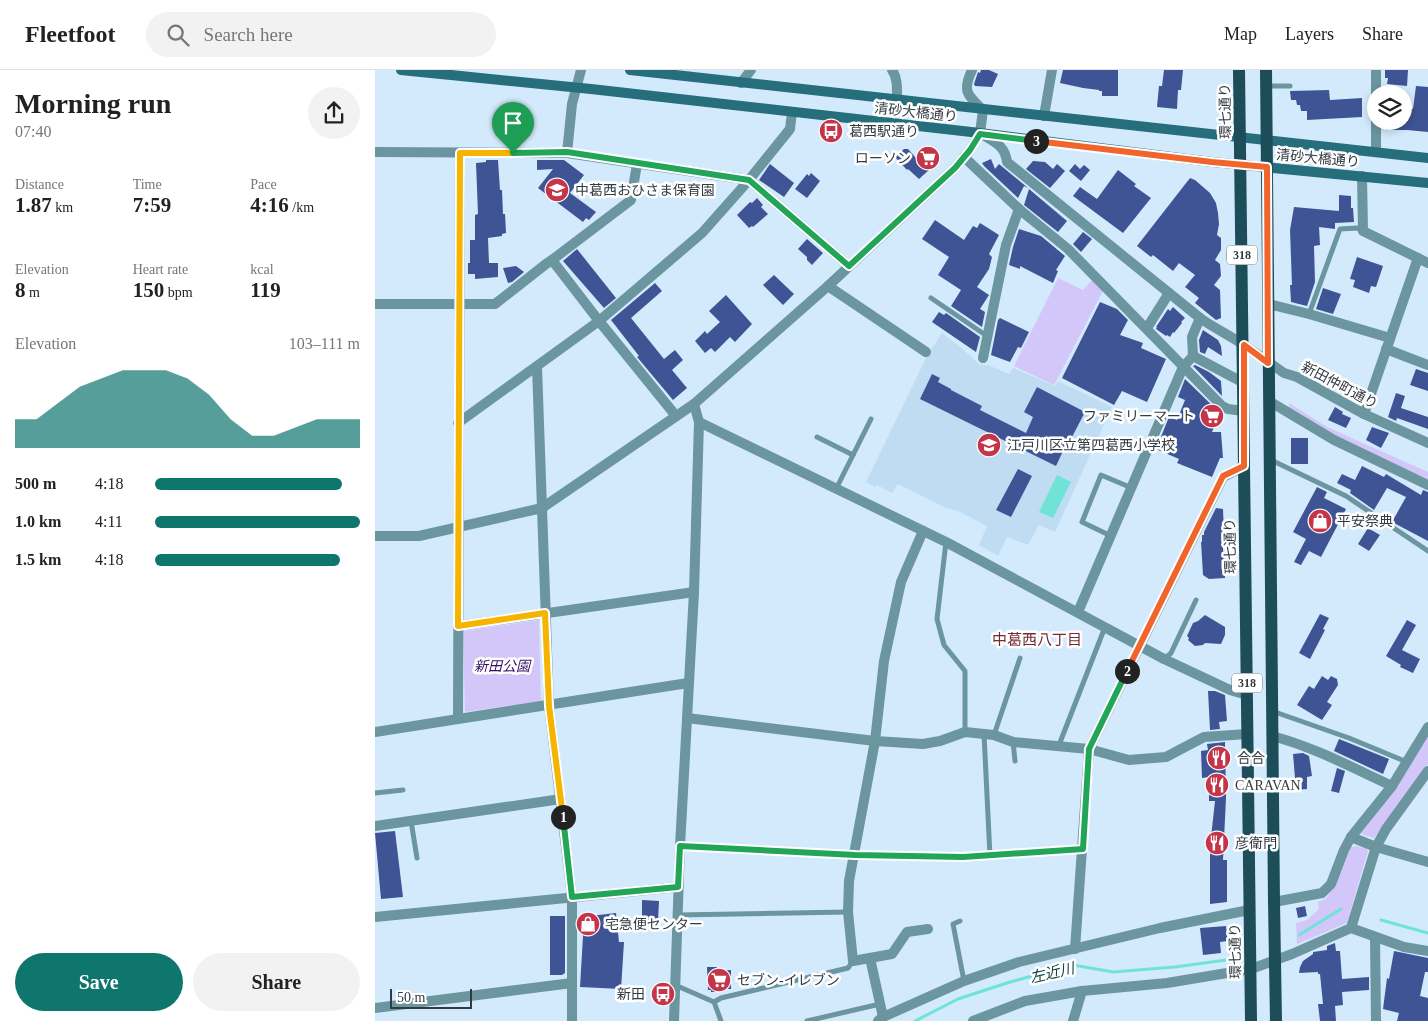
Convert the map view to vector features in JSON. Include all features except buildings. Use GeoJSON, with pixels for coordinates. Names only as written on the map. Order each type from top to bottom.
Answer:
{"type":"FeatureCollection","features":[{"type":"Feature","properties":{"kind":"main road","name":"清砂大橋通り"},"geometry":{"type":"LineString","coordinates":[[401,70],[792,112],[1240,165],[1428,183]]}},
{"type":"Feature","properties":{"kind":"main road","name":"清砂大橋通り"},"geometry":{"type":"LineString","coordinates":[[630,70],[678,73],[741,83],[1428,158]]}},
{"type":"Feature","properties":{"kind":"main road","name":"環七通り"},"geometry":{"type":"LineString","coordinates":[[1239,70],[1244,345],[1251,1021]]}},
{"type":"Feature","properties":{"kind":"main road","name":"318"},"geometry":{"type":"LineString","coordinates":[[1266,70],[1276,1021]]}},
{"type":"Feature","properties":{"kind":"street"},"geometry":{"type":"LineString","coordinates":[[567,152],[572,104],[581,70]]}},
{"type":"Feature","properties":{"kind":"street"},"geometry":{"type":"LineString","coordinates":[[741,83],[751,70]]}},
{"type":"Feature","properties":{"kind":"street"},"geometry":{"type":"LineString","coordinates":[[892,70],[897,83],[897,100]]}},
{"type":"Feature","properties":{"kind":"street"},"geometry":{"type":"LineString","coordinates":[[375,536],[419,536],[542,508],[694,404],[828,286],[955,168],[980,134],[983,110],[969,96],[965,84],[972,70]]}},
{"type":"Feature","properties":{"kind":"street"},"geometry":{"type":"LineString","coordinates":[[1044,116],[1053,70]]}},
{"type":"Feature","properties":{"kind":"street"},"geometry":{"type":"LineString","coordinates":[[1375,70],[1373,85],[1376,152]]}},
{"type":"Feature","properties":{"kind":"street"},"geometry":{"type":"LineString","coordinates":[[458,423],[599,321],[702,233],[749,180],[790,128],[792,112]]}},
{"type":"Feature","properties":{"kind":"street","name":"新田仲町通り"},"geometry":{"type":"LineString","coordinates":[[980,134],[999,145],[1006,153],[1007,162],[1169,294],[1217,330],[1227,333],[1284,373],[1297,377],[1364,414],[1428,443]]}},
{"type":"Feature","properties":{"kind":"street"},"geometry":{"type":"LineString","coordinates":[[375,152],[567,152],[749,180],[849,266]]}},
{"type":"Feature","properties":{"kind":"street"},"geometry":{"type":"LineString","coordinates":[[457,719],[460,153]]}},
{"type":"Feature","properties":{"kind":"street"},"geometry":{"type":"LineString","coordinates":[[964,157],[1019,209],[1068,249],[1222,406],[1228,409],[1244,410]]}},
{"type":"Feature","properties":{"kind":"street"},"geometry":{"type":"LineString","coordinates":[[375,304],[495,304],[631,200],[637,164]]}},
{"type":"Feature","properties":{"kind":"street"},"geometry":{"type":"LineString","coordinates":[[1362,176],[1363,231],[1428,263]]}},
{"type":"Feature","properties":{"kind":"street"},"geometry":{"type":"LineString","coordinates":[[983,358],[1005,245],[1019,209]]}},
{"type":"Feature","properties":{"kind":"street"},"geometry":{"type":"LineString","coordinates":[[1364,414],[1418,258]]}},
{"type":"Feature","properties":{"kind":"street"},"geometry":{"type":"LineString","coordinates":[[552,260],[676,416]]}},
{"type":"Feature","properties":{"kind":"street"},"geometry":{"type":"LineString","coordinates":[[828,286],[926,352]]}},
{"type":"Feature","properties":{"kind":"street"},"geometry":{"type":"LineString","coordinates":[[1147,328],[1169,294]]}},
{"type":"Feature","properties":{"kind":"street"},"geometry":{"type":"LineString","coordinates":[[1269,304],[1390,338]]}},
{"type":"Feature","properties":{"kind":"street"},"geometry":{"type":"LineString","coordinates":[[1078,612],[1183,366],[1193,356],[1192,337],[1200,318]]}},
{"type":"Feature","properties":{"kind":"street"},"geometry":{"type":"LineString","coordinates":[[1386,349],[1428,365]]}},
{"type":"Feature","properties":{"kind":"street"},"geometry":{"type":"LineString","coordinates":[[1193,356],[1244,383]]}},
{"type":"Feature","properties":{"kind":"street"},"geometry":{"type":"LineString","coordinates":[[537,367],[549,706],[572,897],[572,1021]]}},
{"type":"Feature","properties":{"kind":"street"},"geometry":{"type":"LineString","coordinates":[[1269,401],[1334,440],[1428,485]]}},
{"type":"Feature","properties":{"kind":"street"},"geometry":{"type":"LineString","coordinates":[[673,1021],[680,846],[694,592],[699,422],[694,404]]}},
{"type":"Feature","properties":{"kind":"street"},"geometry":{"type":"LineString","coordinates":[[699,422],[946,542],[1164,659],[1231,690],[1247,695]]}},
{"type":"Feature","properties":{"kind":"street"},"geometry":{"type":"LineString","coordinates":[[1075,949],[1089,749],[1223,476],[1244,466]]}},
{"type":"Feature","properties":{"kind":"street"},"geometry":{"type":"LineString","coordinates":[[923,531],[901,582],[884,661],[875,742],[849,881],[848,912],[853,961],[892,954],[907,932],[928,930]]}},
{"type":"Feature","properties":{"kind":"street"},"geometry":{"type":"LineString","coordinates":[[458,626],[694,592]]}},
{"type":"Feature","properties":{"kind":"street"},"geometry":{"type":"LineString","coordinates":[[375,732],[689,684]]}},
{"type":"Feature","properties":{"kind":"street"},"geometry":{"type":"LineString","coordinates":[[687,718],[875,742],[923,744],[940,741],[965,732],[989,734],[1013,742],[1089,749],[1129,760],[1166,757],[1204,737],[1247,734]]}},
{"type":"Feature","properties":{"kind":"street"},"geometry":{"type":"LineString","coordinates":[[1274,902],[1322,893],[1331,884],[1343,850],[1351,837],[1392,786],[1428,727]]}},
{"type":"Feature","properties":{"kind":"street"},"geometry":{"type":"LineString","coordinates":[[1272,736],[1288,740],[1392,786]]}},
{"type":"Feature","properties":{"kind":"street"},"geometry":{"type":"LineString","coordinates":[[1351,928],[1376,847],[1428,771]]}},
{"type":"Feature","properties":{"kind":"street"},"geometry":{"type":"LineString","coordinates":[[375,826],[561,799]]}},
{"type":"Feature","properties":{"kind":"street"},"geometry":{"type":"LineString","coordinates":[[1351,837],[1376,847],[1428,862]]}},
{"type":"Feature","properties":{"kind":"street"},"geometry":{"type":"LineString","coordinates":[[375,918],[678,887]]}},
{"type":"Feature","properties":{"kind":"street"},"geometry":{"type":"LineString","coordinates":[[871,958],[880,1004],[880,1019],[964,981],[1019,962],[1160,928],[1249,910]]}},
{"type":"Feature","properties":{"kind":"street"},"geometry":{"type":"LineString","coordinates":[[973,1021],[1025,1000],[1081,990],[1167,984],[1251,969],[1275,961],[1351,928],[1404,947],[1428,951]]}},
{"type":"Feature","properties":{"kind":"street"},"geometry":{"type":"LineString","coordinates":[[1375,937],[1376,1021]]}},
{"type":"Feature","properties":{"kind":"street"},"geometry":{"type":"LineString","coordinates":[[375,1008],[572,983]]}},
{"type":"Feature","properties":{"kind":"street"},"geometry":{"type":"LineString","coordinates":[[1073,1021],[1081,990]]}},
{"type":"Feature","properties":{"kind":"lane"},"geometry":{"type":"LineString","coordinates":[[1266,86],[1290,86]]}},
{"type":"Feature","properties":{"kind":"lane"},"geometry":{"type":"LineString","coordinates":[[1309,314],[1340,230],[1357,228],[1363,231]]}},
{"type":"Feature","properties":{"kind":"lane"},"geometry":{"type":"LineString","coordinates":[[931,298],[987,336]]}},
{"type":"Feature","properties":{"kind":"lane"},"geometry":{"type":"LineString","coordinates":[[836,489],[871,419]]}},
{"type":"Feature","properties":{"kind":"lane"},"geometry":{"type":"LineString","coordinates":[[817,437],[853,455]]}},
{"type":"Feature","properties":{"kind":"lane"},"geometry":{"type":"LineString","coordinates":[[1270,459],[1346,496],[1428,551]]}},
{"type":"Feature","properties":{"kind":"lane"},"geometry":{"type":"LineString","coordinates":[[1111,536],[1082,522],[1101,475],[1132,488]]}},
{"type":"Feature","properties":{"kind":"lane"},"geometry":{"type":"LineString","coordinates":[[946,542],[937,619],[944,645],[965,671],[965,732]]}},
{"type":"Feature","properties":{"kind":"lane"},"geometry":{"type":"LineString","coordinates":[[1164,659],[1171,653],[1195,600]]}},
{"type":"Feature","properties":{"kind":"lane"},"geometry":{"type":"LineString","coordinates":[[1059,745],[1105,627]]}},
{"type":"Feature","properties":{"kind":"lane"},"geometry":{"type":"LineString","coordinates":[[990,856],[989,734],[1020,658]]}},
{"type":"Feature","properties":{"kind":"lane"},"geometry":{"type":"LineString","coordinates":[[1272,710],[1349,738],[1407,763]]}},
{"type":"Feature","properties":{"kind":"lane"},"geometry":{"type":"LineString","coordinates":[[1013,742],[1015,762]]}},
{"type":"Feature","properties":{"kind":"lane"},"geometry":{"type":"LineString","coordinates":[[375,793],[403,790]]}},
{"type":"Feature","properties":{"kind":"lane"},"geometry":{"type":"LineString","coordinates":[[411,821],[417,858]]}},
{"type":"Feature","properties":{"kind":"lane"},"geometry":{"type":"LineString","coordinates":[[680,846],[855,855],[963,857],[1083,849]]}},
{"type":"Feature","properties":{"kind":"lane"},"geometry":{"type":"LineString","coordinates":[[677,915],[848,912]]}},
{"type":"Feature","properties":{"kind":"lane"},"geometry":{"type":"LineString","coordinates":[[960,921],[953,924],[964,981]]}},
{"type":"Feature","properties":{"kind":"lane"},"geometry":{"type":"LineString","coordinates":[[714,1002],[721,998],[848,968],[853,961]]}},
{"type":"Feature","properties":{"kind":"lane"},"geometry":{"type":"LineString","coordinates":[[674,985],[714,1002],[721,1021]]}},
{"type":"Feature","properties":{"kind":"lane"},"geometry":{"type":"LineString","coordinates":[[807,1021],[880,1004]]}},
{"type":"Feature","properties":{"kind":"shaded area","name":"江戸川区立第四葛西小学校"},"geometry":{"type":"Polygon","coordinates":[[[942,333],[980,365],[988,365],[1009,374],[1013,368],[1055,386],[1058,381],[1112,407],[1055,532],[1039,525],[1028,545],[1007,537],[998,556],[979,545],[987,526],[898,484],[892,493],[877,485],[875,487],[866,482],[927,356],[942,333]]]}},
{"type":"Feature","properties":{"kind":"shaded area"},"geometry":{"type":"Polygon","coordinates":[[[1057,475],[1071,482],[1053,518],[1039,512],[1057,475]]]}},
{"type":"Feature","properties":{"kind":"green space"},"geometry":{"type":"Polygon","coordinates":[[[1058,278],[1083,290],[1093,279],[1104,289],[1054,385],[1014,366],[1058,278]]]}},
{"type":"Feature","properties":{"kind":"green space"},"geometry":{"type":"Polygon","coordinates":[[[1289,403],[1327,427],[1428,472],[1428,479],[1336,437],[1289,410],[1289,403]]]}},
{"type":"Feature","properties":{"kind":"green space","name":"新田公園"},"geometry":{"type":"Polygon","coordinates":[[[539,620],[541,701],[465,712],[463,631],[539,620]]]}},
{"type":"Feature","properties":{"kind":"green space"},"geometry":{"type":"Polygon","coordinates":[[[1428,737],[1428,764],[1374,838],[1361,834],[1362,830],[1407,771],[1428,737]]]}},
{"type":"Feature","properties":{"kind":"green space"},"geometry":{"type":"Polygon","coordinates":[[[1355,846],[1366,848],[1368,851],[1347,923],[1297,944],[1296,923],[1307,920],[1319,909],[1318,902],[1326,899],[1336,883],[1350,848],[1355,846]]]}},
{"type":"Feature","properties":{"kind":"waterway","name":"左近川"},"geometry":{"type":"LineString","coordinates":[[1299,935],[1341,909]]}},
{"type":"Feature","properties":{"kind":"waterway","name":"左近川"},"geometry":{"type":"LineString","coordinates":[[1381,920],[1428,933]]}},
{"type":"Feature","properties":{"kind":"waterway","name":"左近川"},"geometry":{"type":"LineString","coordinates":[[915,1021],[958,999],[1010,982],[1073,965],[1113,972],[1175,967],[1226,960]]}},
{"type":"Feature","properties":{"kind":"place","name":"葛西駅通り"},"geometry":{"type":"Point","coordinates":[831,131]}},
{"type":"Feature","properties":{"kind":"place","name":"ローソン"},"geometry":{"type":"Point","coordinates":[928,158]}},
{"type":"Feature","properties":{"kind":"place","name":"中葛西おひさま保育園"},"geometry":{"type":"Point","coordinates":[557,190]}},
{"type":"Feature","properties":{"kind":"place","name":"ファミリーマート"},"geometry":{"type":"Point","coordinates":[1212,416]}},
{"type":"Feature","properties":{"kind":"place","name":"江戸川区立第四葛西小学校"},"geometry":{"type":"Point","coordinates":[989,445]}},
{"type":"Feature","properties":{"kind":"place","name":"平安祭典"},"geometry":{"type":"Point","coordinates":[1320,521]}},
{"type":"Feature","properties":{"kind":"place","name":"合合"},"geometry":{"type":"Point","coordinates":[1219,758]}},
{"type":"Feature","properties":{"kind":"place","name":"CARAVAN"},"geometry":{"type":"Point","coordinates":[1217,785]}},
{"type":"Feature","properties":{"kind":"place","name":"彦衛門"},"geometry":{"type":"Point","coordinates":[1217,843]}},
{"type":"Feature","properties":{"kind":"place","name":"宅急便センター"},"geometry":{"type":"Point","coordinates":[588,924]}},
{"type":"Feature","properties":{"kind":"place","name":"セブン-イレブン"},"geometry":{"type":"Point","coordinates":[719,980]}},
{"type":"Feature","properties":{"kind":"place","name":"新田"},"geometry":{"type":"Point","coordinates":[663,994]}},
{"type":"Feature","properties":{"kind":"district","name":"中葛西八丁目"},"geometry":{"type":"Point","coordinates":[1037,640]}},
{"type":"Feature","properties":{"kind":"route"},"geometry":{"type":"LineString","coordinates":[[980,134],[1267,167],[1268,363],[1244,345],[1244,466],[1223,476],[1089,749],[1083,849],[963,857],[855,855],[680,846],[678,887],[572,897],[549,706],[545,613],[458,626],[460,153],[513,153],[567,152],[749,180],[849,266],[955,168],[980,134]]}}]}
